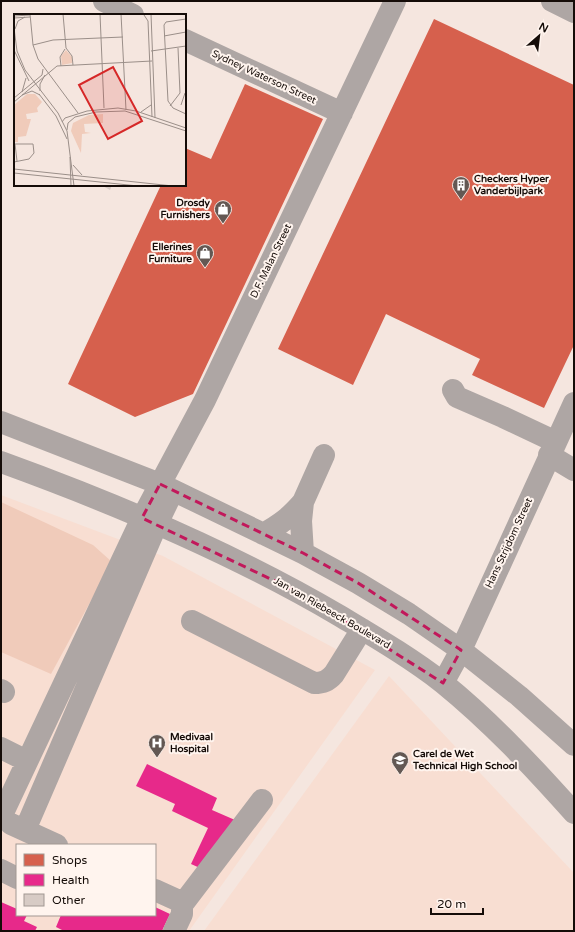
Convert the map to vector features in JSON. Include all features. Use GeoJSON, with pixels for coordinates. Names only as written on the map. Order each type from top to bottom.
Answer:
{"type":"FeatureCollection","features":[{"type":"Feature","properties":{"kind":"street"},"geometry":{"type":"LineString","coordinates":[[104,1],[132,14]]}},
{"type":"Feature","properties":{"kind":"street","name":"D.F. Malan Street"},"geometry":{"type":"LineString","coordinates":[[149,521],[166,488],[205,400],[395,1]]}},
{"type":"Feature","properties":{"kind":"street"},"geometry":{"type":"LineString","coordinates":[[552,1],[574,12]]}},
{"type":"Feature","properties":{"kind":"street","name":"Sydney Waterson Street"},"geometry":{"type":"LineString","coordinates":[[186,40],[342,113]]}},
{"type":"Feature","properties":{"kind":"street"},"geometry":{"type":"LineString","coordinates":[[453,390],[457,397],[503,417],[553,448],[574,470]]}},
{"type":"Feature","properties":{"kind":"street","name":"Hans Strijdom Street"},"geometry":{"type":"LineString","coordinates":[[443,683],[461,650],[574,403]]}},
{"type":"Feature","properties":{"kind":"street"},"geometry":{"type":"LineString","coordinates":[[1,422],[166,488],[303,553],[358,583],[461,650],[519,696],[574,745]]}},
{"type":"Feature","properties":{"kind":"street"},"geometry":{"type":"LineString","coordinates":[[263,534],[290,517],[303,502],[324,455]]}},
{"type":"Feature","properties":{"kind":"street","name":"Jan van Riebeeck Boulevard"},"geometry":{"type":"LineString","coordinates":[[1,462],[149,521],[234,560],[298,592],[362,629],[443,683],[506,740],[531,765],[574,813]]}},
{"type":"Feature","properties":{"kind":"street"},"geometry":{"type":"LineString","coordinates":[[303,502],[301,521],[303,553]]}},
{"type":"Feature","properties":{"kind":"street"},"geometry":{"type":"LineString","coordinates":[[55,844],[1,818],[27,761],[149,521]]}},
{"type":"Feature","properties":{"kind":"street"},"geometry":{"type":"LineString","coordinates":[[25,830],[149,521]]}},
{"type":"Feature","properties":{"kind":"street"},"geometry":{"type":"LineString","coordinates":[[192,621],[314,683],[322,683],[334,674],[362,629]]}},
{"type":"Feature","properties":{"kind":"street"},"geometry":{"type":"LineString","coordinates":[[1,748],[27,761]]}},
{"type":"Feature","properties":{"kind":"street"},"geometry":{"type":"LineString","coordinates":[[174,931],[182,914],[182,905],[262,800]]}},
{"type":"Feature","properties":{"kind":"street"},"geometry":{"type":"LineString","coordinates":[[1,870],[16,878]]}},
{"type":"Feature","properties":{"kind":"street"},"geometry":{"type":"LineString","coordinates":[[156,890],[177,900],[182,905]]}},
{"type":"Feature","properties":{"kind":"highlighted area"},"geometry":{"type":"Polygon","coordinates":[[[160,484],[303,553],[358,583],[461,650],[443,683],[298,592],[142,518],[160,484]]]}},
{"type":"Feature","properties":{"kind":"shaded area","name":"Medivaal Hospital"},"geometry":{"type":"Polygon","coordinates":[[[1,495],[163,556],[375,670],[189,931],[1,931],[1,495]]]}},
{"type":"Feature","properties":{"kind":"shaded area"},"geometry":{"type":"Polygon","coordinates":[[[1,502],[93,545],[112,562],[51,674],[1,652],[1,502]]]}},
{"type":"Feature","properties":{"kind":"shaded area","name":"Carel de Wet Technical High School"},"geometry":{"type":"Polygon","coordinates":[[[389,676],[574,873],[574,931],[204,931],[389,676]]]}},
{"type":"Feature","properties":{"kind":"building: Shops","name":"Checkers Hyper Vanderbijlpark"},"geometry":{"type":"Polygon","coordinates":[[[434,19],[574,85],[574,345],[544,408],[472,375],[480,359],[386,314],[353,385],[278,349],[434,19]]]}},
{"type":"Feature","properties":{"kind":"building: Shops"},"geometry":{"type":"Polygon","coordinates":[[[245,84],[323,119],[193,394],[135,417],[68,384],[161,186],[186,186],[186,148],[211,159],[245,84]]]}},
{"type":"Feature","properties":{"kind":"building: Health"},"geometry":{"type":"Polygon","coordinates":[[[147,764],[217,798],[212,810],[235,820],[211,873],[191,864],[208,828],[172,811],[175,804],[136,786],[147,764]]]}},
{"type":"Feature","properties":{"kind":"building: Health"},"geometry":{"type":"Polygon","coordinates":[[[1,902],[16,909],[16,916],[26,916],[24,921],[37,927],[35,931],[1,931],[1,902]]]}},
{"type":"Feature","properties":{"kind":"building: Health"},"geometry":{"type":"Polygon","coordinates":[[[156,907],[170,914],[162,931],[64,931],[56,927],[61,916],[156,916],[156,907]]]}},
{"type":"Feature","properties":{"kind":"building: Other"},"geometry":{"type":"Polygon","coordinates":[[[103,186],[112,186],[110,190],[103,186]]]}},
{"type":"Feature","properties":{"kind":"place","name":"Checkers Hyper Vanderbijlpark"},"geometry":{"type":"Point","coordinates":[461,200]}},
{"type":"Feature","properties":{"kind":"place","name":"Drosdy Furnishers"},"geometry":{"type":"Point","coordinates":[223,224]}},
{"type":"Feature","properties":{"kind":"place","name":"Ellerines Furniture"},"geometry":{"type":"Point","coordinates":[205,268]}},
{"type":"Feature","properties":{"kind":"place","name":"Medivaal Hospital"},"geometry":{"type":"Point","coordinates":[157,758]}},
{"type":"Feature","properties":{"kind":"place","name":"Carel de Wet Technical High School"},"geometry":{"type":"Point","coordinates":[400,775]}}]}
